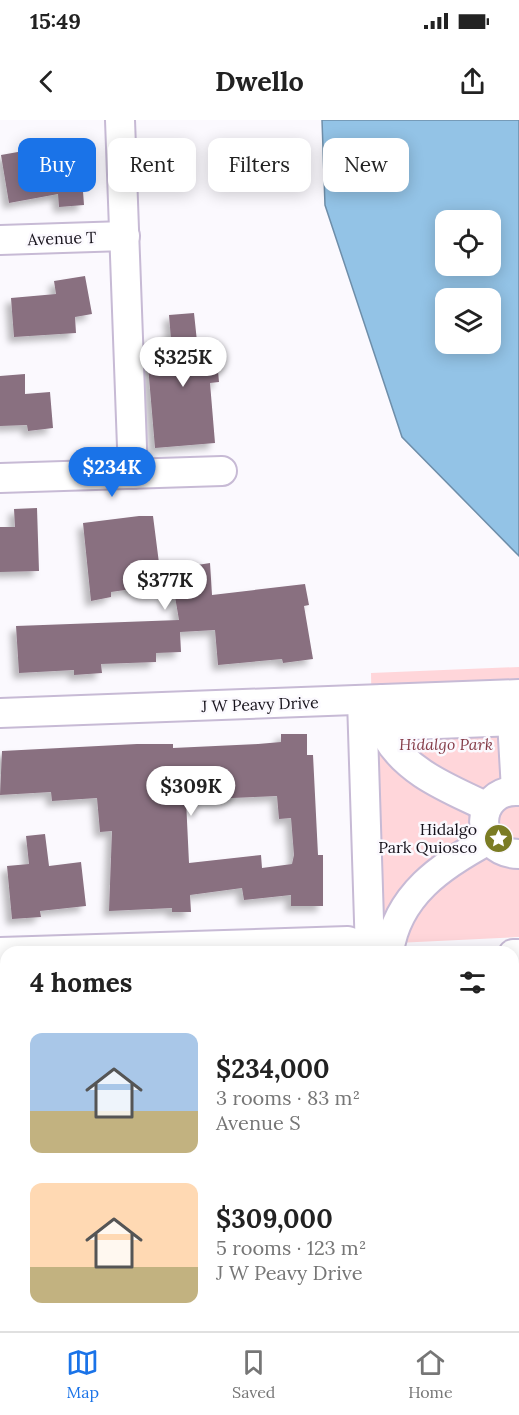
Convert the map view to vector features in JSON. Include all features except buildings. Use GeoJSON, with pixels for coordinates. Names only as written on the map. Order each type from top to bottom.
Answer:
{"type":"FeatureCollection","features":[{"type":"Feature","properties":{"kind":"street"},"geometry":{"type":"LineString","coordinates":[[120,120],[133,474]]}},
{"type":"Feature","properties":{"kind":"street","name":"Avenue T"},"geometry":{"type":"LineString","coordinates":[[0,240],[125,236]]}},
{"type":"Feature","properties":{"kind":"street"},"geometry":{"type":"LineString","coordinates":[[0,478],[222,471]]}},
{"type":"Feature","properties":{"kind":"street","name":"J W Peavy Drive"},"geometry":{"type":"LineString","coordinates":[[0,713],[376,709],[519,694]]}},
{"type":"Feature","properties":{"kind":"street"},"geometry":{"type":"LineString","coordinates":[[376,709],[515,721],[518,790],[500,795],[487,807],[484,824],[489,840],[519,862]]}},
{"type":"Feature","properties":{"kind":"street"},"geometry":{"type":"LineString","coordinates":[[376,709],[385,735],[413,767],[430,780],[487,807]]}},
{"type":"Feature","properties":{"kind":"street"},"geometry":{"type":"LineString","coordinates":[[376,709],[377,946]]}},
{"type":"Feature","properties":{"kind":"street"},"geometry":{"type":"LineString","coordinates":[[382,946],[391,937],[422,884],[460,855],[489,840]]}},
{"type":"Feature","properties":{"kind":"street"},"geometry":{"type":"LineString","coordinates":[[190,946],[348,941],[362,946]]}},
{"type":"Feature","properties":{"kind":"green space","name":"Hidalgo Park"},"geometry":{"type":"Polygon","coordinates":[[[519,667],[519,937],[376,944],[371,673],[519,667]]]}},
{"type":"Feature","properties":{"kind":"water"},"geometry":{"type":"Polygon","coordinates":[[[322,120],[519,120],[519,556],[402,437],[325,205],[325,192],[409,192],[409,138],[323,138],[323,148],[322,120]]]}},
{"type":"Feature","properties":{"kind":"place","name":"Hidalgo Park Quiosco"},"geometry":{"type":"Point","coordinates":[498,838]}}]}
